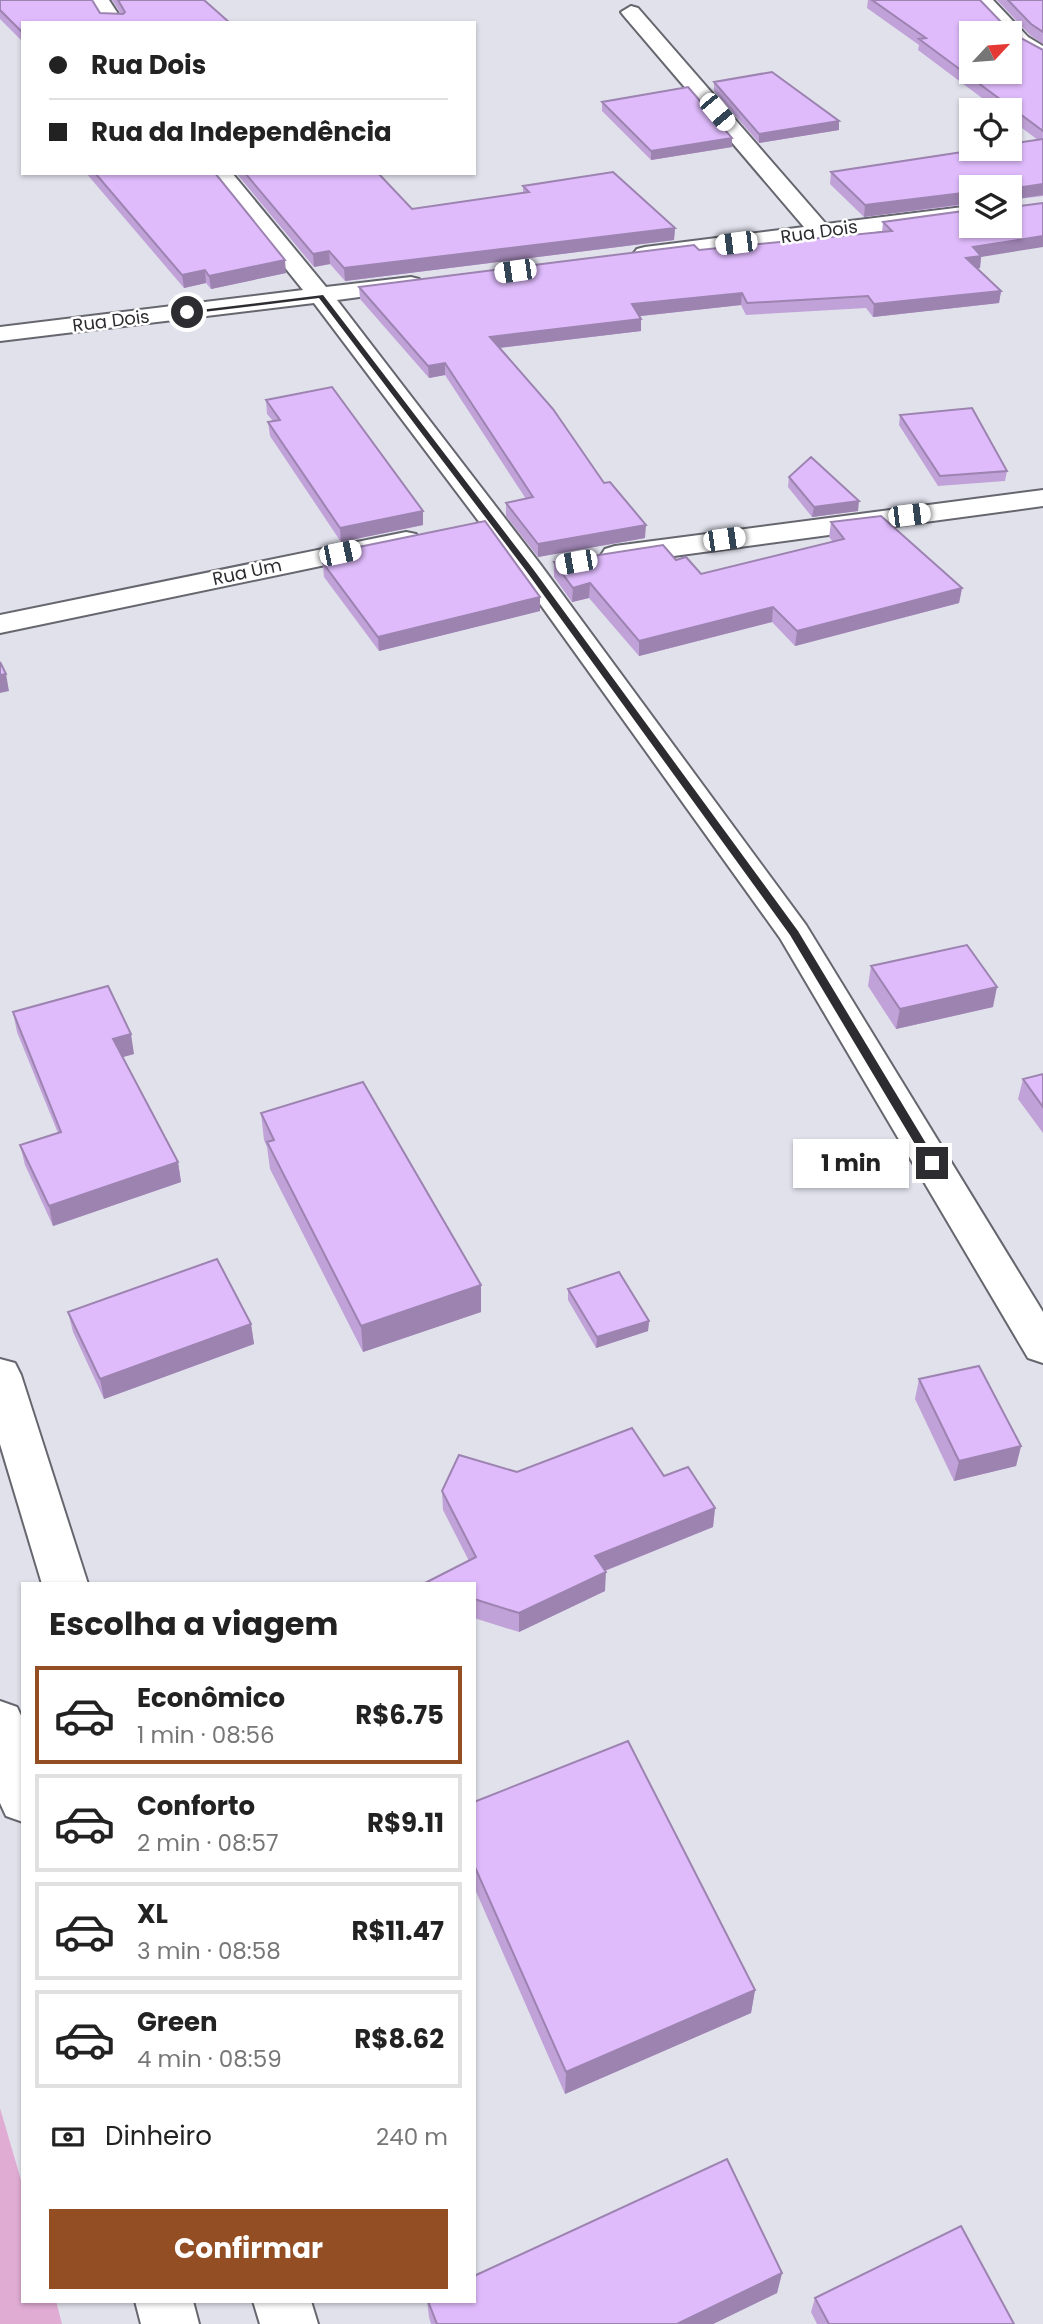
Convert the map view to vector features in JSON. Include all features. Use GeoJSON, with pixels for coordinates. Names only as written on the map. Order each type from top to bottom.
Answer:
{"type":"FeatureCollection","features":[{"type":"Feature","properties":{"kind":"street"},"geometry":{"type":"LineString","coordinates":[[99,0],[113,21]]}},
{"type":"Feature","properties":{"kind":"street"},"geometry":{"type":"LineString","coordinates":[[982,0],[1021,41],[1043,54]]}},
{"type":"Feature","properties":{"kind":"street"},"geometry":{"type":"LineString","coordinates":[[631,12],[820,232]]}},
{"type":"Feature","properties":{"kind":"street"},"geometry":{"type":"LineString","coordinates":[[222,175],[321,296],[466,528],[543,568],[794,933],[1043,1347]]}},
{"type":"Feature","properties":{"kind":"street","name":"Rua Dois"},"geometry":{"type":"LineString","coordinates":[[626,257],[959,215]]}},
{"type":"Feature","properties":{"kind":"street","name":"Rua Dois"},"geometry":{"type":"LineString","coordinates":[[0,334],[431,282]]}},
{"type":"Feature","properties":{"kind":"street"},"geometry":{"type":"LineString","coordinates":[[594,559],[710,541],[1043,498]]}},
{"type":"Feature","properties":{"kind":"street","name":"Rua Um"},"geometry":{"type":"LineString","coordinates":[[0,624],[466,528]]}},
{"type":"Feature","properties":{"kind":"street"},"geometry":{"type":"LineString","coordinates":[[0,1376],[64,1582]]}},
{"type":"Feature","properties":{"kind":"street"},"geometry":{"type":"LineString","coordinates":[[0,1722],[21,1793]]}},
{"type":"Feature","properties":{"kind":"street"},"geometry":{"type":"LineString","coordinates":[[165,2303],[170,2324]]}},
{"type":"Feature","properties":{"kind":"street"},"geometry":{"type":"LineString","coordinates":[[283,2303],[289,2324]]}},
{"type":"Feature","properties":{"kind":"shaded area"},"geometry":{"type":"Polygon","coordinates":[[[0,2108],[21,2180],[21,2303],[57,2303],[62,2324],[0,2324],[0,2108]]]}},
{"type":"Feature","properties":{"kind":"building"},"geometry":{"type":"Polygon","coordinates":[[[0,0],[92,0],[100,13],[123,14],[125,12],[118,0],[204,0],[228,21],[21,21],[21,31],[0,10],[0,0]]]}},
{"type":"Feature","properties":{"kind":"building"},"geometry":{"type":"Polygon","coordinates":[[[872,0],[980,0],[1000,21],[959,21],[959,69],[919,39],[926,38],[872,0]]]}},
{"type":"Feature","properties":{"kind":"building"},"geometry":{"type":"Polygon","coordinates":[[[1008,0],[1043,0],[1043,32],[1031,24],[1008,0]]]}},
{"type":"Feature","properties":{"kind":"building"},"geometry":{"type":"Polygon","coordinates":[[[1022,39],[1043,50],[1043,131],[1022,115],[1022,98],[999,98],[980,84],[1022,84],[1022,39]]]}},
{"type":"Feature","properties":{"kind":"building"},"geometry":{"type":"Polygon","coordinates":[[[772,72],[839,121],[759,134],[714,82],[772,72]]]}},
{"type":"Feature","properties":{"kind":"building"},"geometry":{"type":"Polygon","coordinates":[[[688,87],[732,138],[651,151],[602,102],[688,87]]]}},
{"type":"Feature","properties":{"kind":"building"},"geometry":{"type":"Polygon","coordinates":[[[1043,139],[1043,184],[1022,187],[1022,175],[959,175],[959,193],[865,205],[831,172],[959,153],[959,161],[1022,161],[1022,142],[1043,139]]]}},
{"type":"Feature","properties":{"kind":"building"},"geometry":{"type":"Polygon","coordinates":[[[613,172],[675,228],[344,268],[329,251],[313,254],[247,175],[380,175],[412,209],[529,192],[523,186],[613,172]]]}},
{"type":"Feature","properties":{"kind":"building"},"geometry":{"type":"Polygon","coordinates":[[[97,175],[217,175],[285,260],[209,276],[205,270],[182,275],[97,175]]]}},
{"type":"Feature","properties":{"kind":"building"},"geometry":{"type":"Polygon","coordinates":[[[1043,203],[1043,236],[973,247],[981,256],[966,258],[1001,291],[874,304],[868,296],[747,303],[742,293],[632,304],[641,319],[490,337],[553,409],[604,483],[610,482],[646,525],[538,544],[506,503],[533,497],[445,363],[428,366],[359,287],[694,245],[699,250],[892,231],[883,222],[959,212],[959,238],[1022,238],[1022,206],[1043,203]]]}},
{"type":"Feature","properties":{"kind":"building"},"geometry":{"type":"Polygon","coordinates":[[[332,387],[423,511],[340,528],[268,422],[280,420],[266,400],[332,387]]]}},
{"type":"Feature","properties":{"kind":"building"},"geometry":{"type":"Polygon","coordinates":[[[972,408],[1007,471],[940,476],[900,415],[972,408]]]}},
{"type":"Feature","properties":{"kind":"building"},"geometry":{"type":"Polygon","coordinates":[[[811,457],[859,501],[814,507],[789,477],[811,457]]]}},
{"type":"Feature","properties":{"kind":"building"},"geometry":{"type":"Polygon","coordinates":[[[881,516],[962,588],[797,631],[773,607],[639,641],[590,583],[573,588],[554,562],[663,545],[676,560],[686,557],[701,574],[844,539],[831,522],[881,516]]]}},
{"type":"Feature","properties":{"kind":"building"},"geometry":{"type":"Polygon","coordinates":[[[485,521],[540,597],[378,637],[323,563],[358,554],[354,548],[485,521]]]}},
{"type":"Feature","properties":{"kind":"building"},"geometry":{"type":"Polygon","coordinates":[[[0,662],[6,674],[0,675],[0,662]]]}},
{"type":"Feature","properties":{"kind":"building"},"geometry":{"type":"Polygon","coordinates":[[[967,945],[997,987],[900,1009],[871,966],[967,945]]]}},
{"type":"Feature","properties":{"kind":"building"},"geometry":{"type":"Polygon","coordinates":[[[108,986],[131,1034],[113,1039],[178,1162],[49,1206],[20,1145],[61,1132],[13,1012],[108,986]]]}},
{"type":"Feature","properties":{"kind":"building"},"geometry":{"type":"Polygon","coordinates":[[[1043,1074],[1043,1107],[1023,1079],[1043,1074]]]}},
{"type":"Feature","properties":{"kind":"building"},"geometry":{"type":"Polygon","coordinates":[[[363,1082],[481,1285],[361,1326],[267,1142],[274,1140],[261,1113],[363,1082]]]}},
{"type":"Feature","properties":{"kind":"building"},"geometry":{"type":"Polygon","coordinates":[[[217,1259],[251,1324],[100,1379],[68,1312],[217,1259]]]}},
{"type":"Feature","properties":{"kind":"building"},"geometry":{"type":"Polygon","coordinates":[[[619,1272],[649,1321],[597,1337],[568,1289],[619,1272]]]}},
{"type":"Feature","properties":{"kind":"building"},"geometry":{"type":"Polygon","coordinates":[[[979,1366],[1021,1446],[959,1461],[919,1379],[979,1366]]]}},
{"type":"Feature","properties":{"kind":"building"},"geometry":{"type":"Polygon","coordinates":[[[632,1428],[664,1476],[688,1467],[715,1508],[595,1556],[606,1572],[519,1613],[476,1600],[476,1582],[427,1582],[476,1557],[442,1491],[459,1455],[517,1472],[632,1428]]]}},
{"type":"Feature","properties":{"kind":"building"},"geometry":{"type":"Polygon","coordinates":[[[628,1741],[755,1990],[566,2072],[476,1870],[476,1801],[628,1741]]]}},
{"type":"Feature","properties":{"kind":"building"},"geometry":{"type":"Polygon","coordinates":[[[727,2159],[782,2273],[677,2324],[437,2324],[429,2303],[476,2303],[476,2275],[727,2159]]]}},
{"type":"Feature","properties":{"kind":"building"},"geometry":{"type":"Polygon","coordinates":[[[961,2226],[1014,2324],[829,2324],[815,2298],[961,2226]]]}},
{"type":"Feature","properties":{"kind":"route"},"geometry":{"type":"LineString","coordinates":[[187,312],[321,296],[530,570],[794,933],[932,1163]]}}]}
